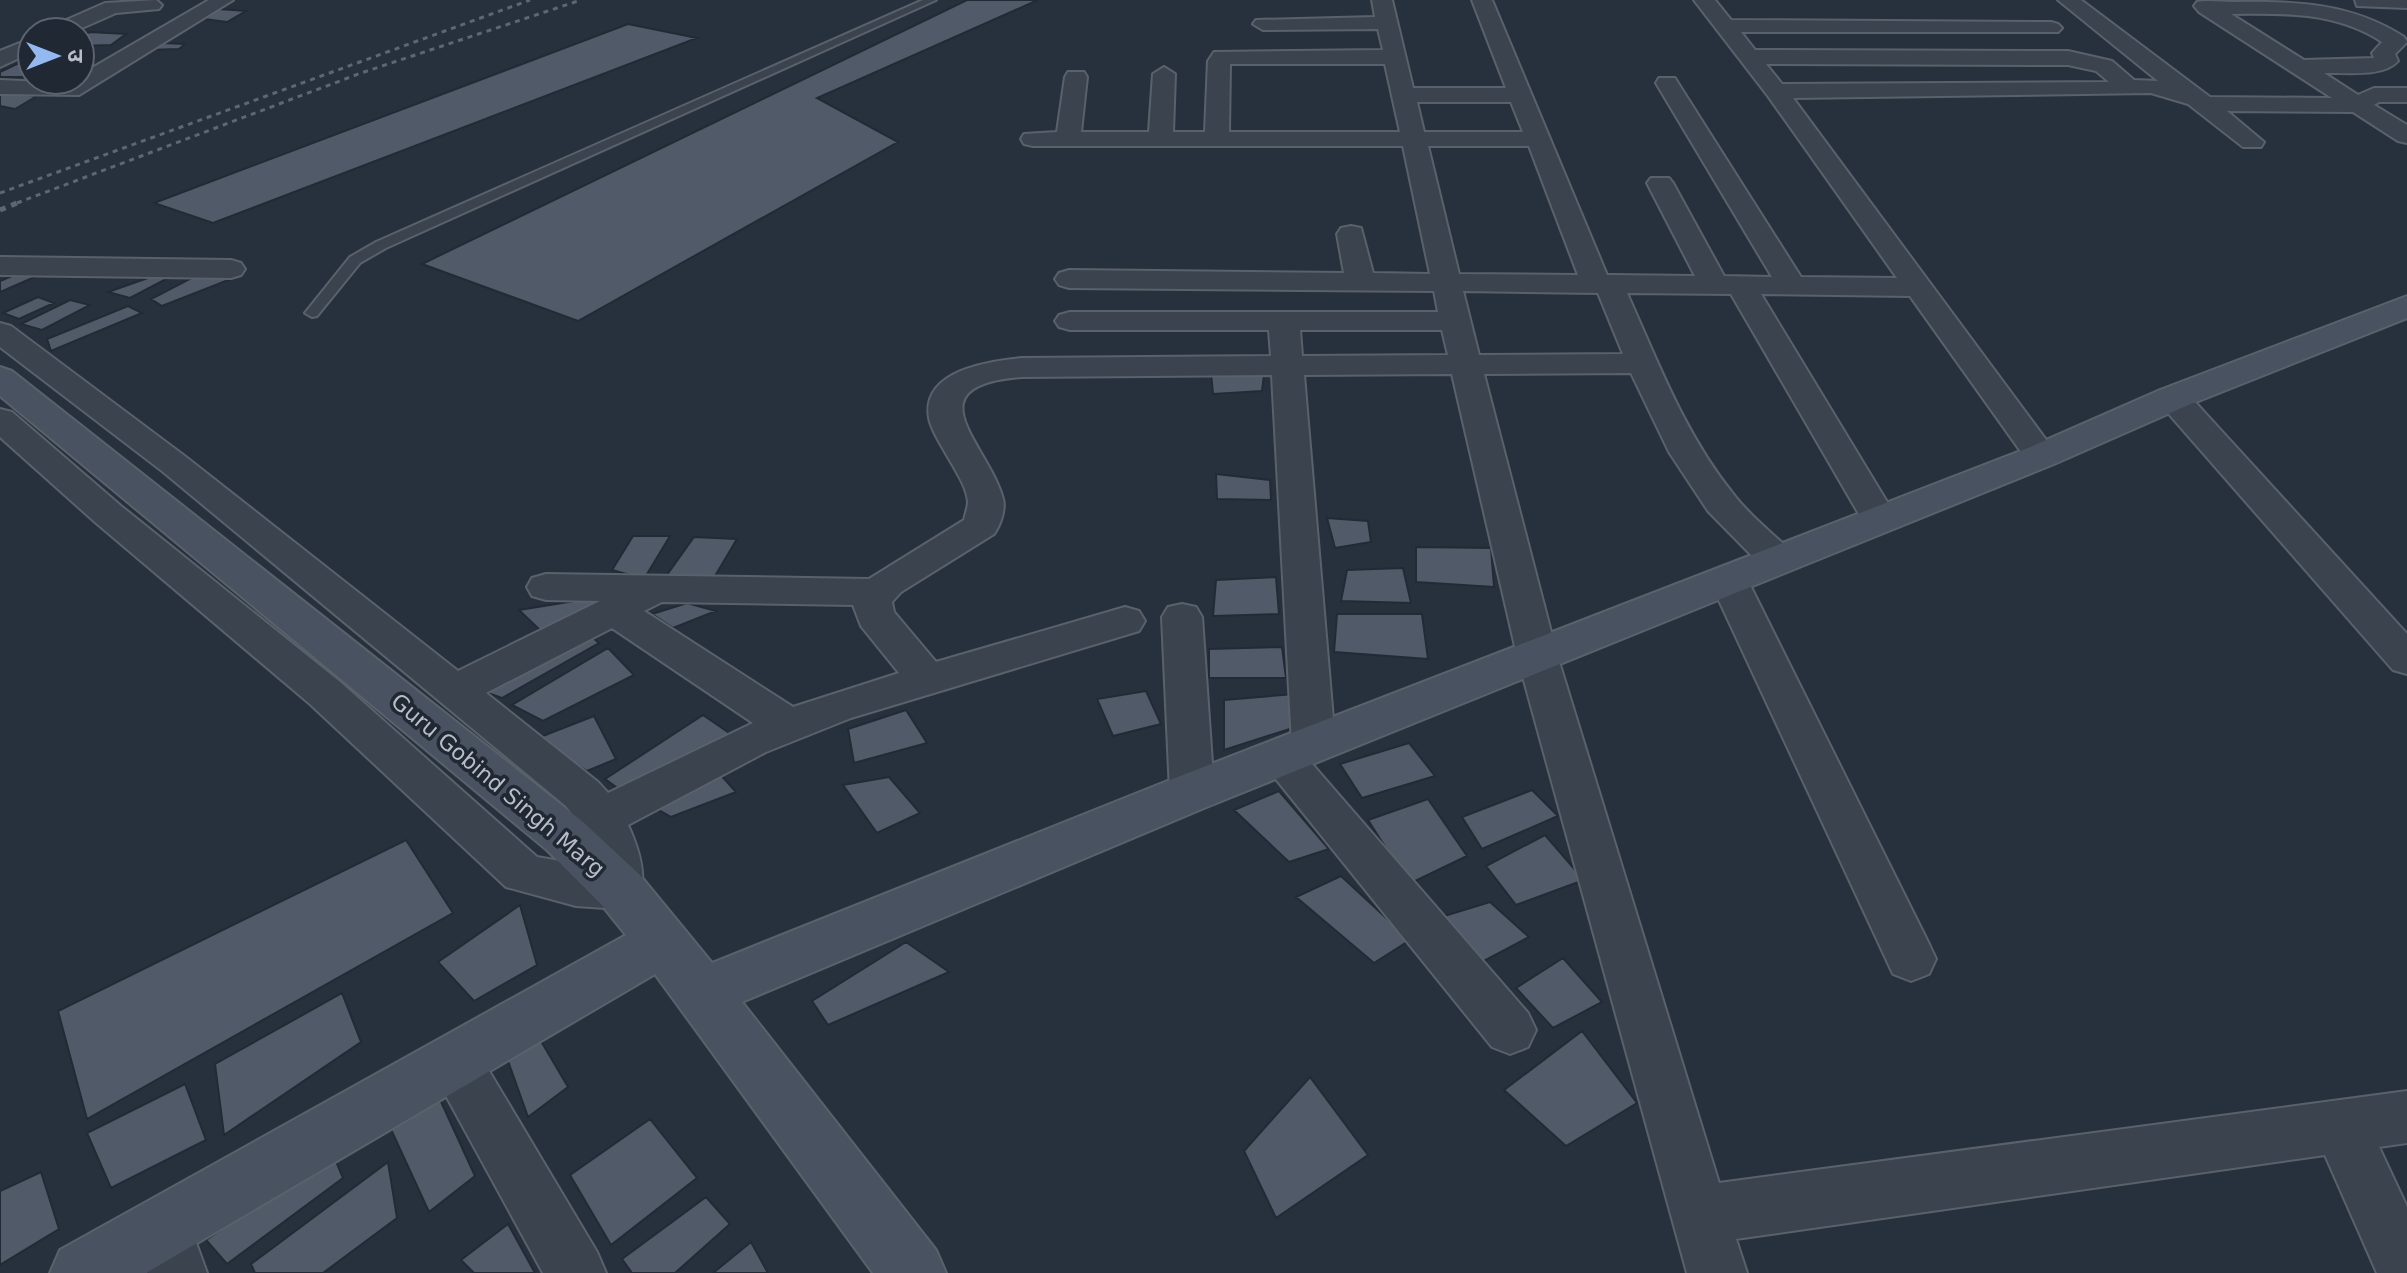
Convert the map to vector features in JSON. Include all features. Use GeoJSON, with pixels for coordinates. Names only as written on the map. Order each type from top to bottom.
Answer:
{"type":"FeatureCollection","features":[{"type":"Feature","properties":{"kind":"street"},"geometry":{"type":"LineString","coordinates":[[0,87],[71,90],[223,0]]}},
{"type":"Feature","properties":{"kind":"street"},"geometry":{"type":"LineString","coordinates":[[1482,0],[1537,139],[1602,283],[1673,427],[1723,506],[1778,560]]}},
{"type":"Feature","properties":{"kind":"street"},"geometry":{"type":"LineString","coordinates":[[1704,0],[1730,13],[2051,28]]}},
{"type":"Feature","properties":{"kind":"street"},"geometry":{"type":"LineString","coordinates":[[2068,0],[2252,142]]}},
{"type":"Feature","properties":{"kind":"street"},"geometry":{"type":"LineString","coordinates":[[2364,2],[2407,2]]}},
{"type":"Feature","properties":{"kind":"street"},"geometry":{"type":"LineString","coordinates":[[2200,4],[2407,136]]}},
{"type":"Feature","properties":{"kind":"street"},"geometry":{"type":"LineString","coordinates":[[2200,4],[2329,9],[2353,16],[2396,42],[2383,53],[2387,61],[2379,64],[2298,67]]}},
{"type":"Feature","properties":{"kind":"street"},"geometry":{"type":"LineString","coordinates":[[90,16],[109,7],[152,5]]}},
{"type":"Feature","properties":{"kind":"street"},"geometry":{"type":"LineString","coordinates":[[1263,24],[1384,12],[1455,321],[1537,655],[1717,1273]]}},
{"type":"Feature","properties":{"kind":"street"},"geometry":{"type":"LineString","coordinates":[[1730,13],[1749,57],[2041,456]]}},
{"type":"Feature","properties":{"kind":"street"},"geometry":{"type":"LineString","coordinates":[[1217,137],[1219,61],[1222,57],[1395,57]]}},
{"type":"Feature","properties":{"kind":"street"},"geometry":{"type":"LineString","coordinates":[[1749,57],[2068,58],[2104,66],[2128,87]]}},
{"type":"Feature","properties":{"kind":"street"},"geometry":{"type":"LineString","coordinates":[[1161,138],[1164,74]]}},
{"type":"Feature","properties":{"kind":"street"},"geometry":{"type":"LineString","coordinates":[[1068,138],[1076,77]]}},
{"type":"Feature","properties":{"kind":"street"},"geometry":{"type":"LineString","coordinates":[[1667,83],[1792,286]]}},
{"type":"Feature","properties":{"kind":"street"},"geometry":{"type":"LineString","coordinates":[[1776,91],[2152,86],[2202,102],[2358,105],[2374,95],[2407,95]]}},
{"type":"Feature","properties":{"kind":"street"},"geometry":{"type":"LineString","coordinates":[[1404,95],[1519,95]]}},
{"type":"Feature","properties":{"kind":"street"},"geometry":{"type":"LineString","coordinates":[[1033,139],[1537,139]]}},
{"type":"Feature","properties":{"kind":"street"},"geometry":{"type":"LineString","coordinates":[[1660,183],[1880,520]]}},
{"type":"Feature","properties":{"kind":"street"},"geometry":{"type":"LineString","coordinates":[[1351,234],[1360,282]]}},
{"type":"Feature","properties":{"kind":"street"},"geometry":{"type":"LineString","coordinates":[[0,266],[231,269]]}},
{"type":"Feature","properties":{"kind":"street"},"geometry":{"type":"LineString","coordinates":[[1069,279],[1919,287]]}},
{"type":"Feature","properties":{"kind":"street"},"geometry":{"type":"LineString","coordinates":[[702,993],[1192,792],[2041,456],[2173,398],[2407,306]]}},
{"type":"Feature","properties":{"kind":"street"},"geometry":{"type":"LineString","coordinates":[[1070,321],[1455,321]]}},
{"type":"Feature","properties":{"kind":"street"},"geometry":{"type":"LineString","coordinates":[[1284,321],[1297,750],[1510,1030]]}},
{"type":"Feature","properties":{"kind":"street"},"geometry":{"type":"LineString","coordinates":[[0,332],[174,464],[582,794],[584,827],[724,755],[836,707],[1125,621]]}},
{"type":"Feature","properties":{"kind":"street"},"geometry":{"type":"LineString","coordinates":[[928,680],[875,616],[872,599],[876,592],[981,526],[986,501],[946,418],[945,406],[949,395],[967,379],[1015,368],[1644,363]]}},
{"type":"Feature","properties":{"kind":"street","name":"Guru Gobind Singh Marg"},"geometry":{"type":"LineString","coordinates":[[0,378],[584,827],[620,889],[913,1273]]}},
{"type":"Feature","properties":{"kind":"street"},"geometry":{"type":"LineString","coordinates":[[2173,398],[2407,660]]}},
{"type":"Feature","properties":{"kind":"street"},"geometry":{"type":"LineString","coordinates":[[0,419],[108,514],[325,693],[523,873],[576,886],[620,889]]}},
{"type":"Feature","properties":{"kind":"street"},"geometry":{"type":"LineString","coordinates":[[1728,579],[1911,959]]}},
{"type":"Feature","properties":{"kind":"street"},"geometry":{"type":"LineString","coordinates":[[546,587],[876,592]]}},
{"type":"Feature","properties":{"kind":"street"},"geometry":{"type":"LineString","coordinates":[[455,691],[654,589]]}},
{"type":"Feature","properties":{"kind":"street"},"geometry":{"type":"LineString","coordinates":[[614,610],[789,726]]}},
{"type":"Feature","properties":{"kind":"street"},"geometry":{"type":"LineString","coordinates":[[1182,617],[1192,792]]}},
{"type":"Feature","properties":{"kind":"street"},"geometry":{"type":"LineString","coordinates":[[83,1273],[169,1251],[454,1061],[663,942]]}},
{"type":"Feature","properties":{"kind":"street"},"geometry":{"type":"LineString","coordinates":[[454,1061],[576,1273]]}},
{"type":"Feature","properties":{"kind":"street"},"geometry":{"type":"LineString","coordinates":[[1700,1215],[2407,1117]]}},
{"type":"Feature","properties":{"kind":"street"},"geometry":{"type":"LineString","coordinates":[[2340,1126],[2407,1273]]}},
{"type":"Feature","properties":{"kind":"lane"},"geometry":{"type":"LineString","coordinates":[[312,313],[355,260],[381,245],[931,0]]}},
{"type":"Feature","properties":{"kind":"building"},"geometry":{"type":"Polygon","coordinates":[[[967,0],[1038,0],[817,98],[898,142],[578,321],[422,264],[967,0]]]}},
{"type":"Feature","properties":{"kind":"building"},"geometry":{"type":"Polygon","coordinates":[[[219,9],[246,11],[227,22],[204,19],[219,9]]]}},
{"type":"Feature","properties":{"kind":"building"},"geometry":{"type":"Polygon","coordinates":[[[628,24],[697,38],[213,223],[154,203],[628,24]]]}},
{"type":"Feature","properties":{"kind":"building"},"geometry":{"type":"Polygon","coordinates":[[[96,32],[126,34],[111,45],[96,46],[96,32]]]}},
{"type":"Feature","properties":{"kind":"building"},"geometry":{"type":"Polygon","coordinates":[[[162,43],[185,44],[179,49],[148,50],[162,43]]]}},
{"type":"Feature","properties":{"kind":"building"},"geometry":{"type":"Polygon","coordinates":[[[16,64],[16,77],[0,77],[0,72],[16,64]]]}},
{"type":"Feature","properties":{"kind":"building"},"geometry":{"type":"Polygon","coordinates":[[[0,92],[37,96],[15,109],[0,106],[0,92]]]}},
{"type":"Feature","properties":{"kind":"building"},"geometry":{"type":"Polygon","coordinates":[[[24,271],[44,273],[0,292],[0,281],[24,271]]]}},
{"type":"Feature","properties":{"kind":"building"},"geometry":{"type":"Polygon","coordinates":[[[203,272],[231,279],[162,306],[151,299],[203,272]]]}},
{"type":"Feature","properties":{"kind":"building"},"geometry":{"type":"Polygon","coordinates":[[[162,273],[174,275],[130,298],[108,292],[162,273]]]}},
{"type":"Feature","properties":{"kind":"building"},"geometry":{"type":"Polygon","coordinates":[[[38,297],[54,303],[19,319],[3,313],[38,297]]]}},
{"type":"Feature","properties":{"kind":"building"},"geometry":{"type":"Polygon","coordinates":[[[70,300],[90,305],[42,330],[21,324],[70,300]]]}},
{"type":"Feature","properties":{"kind":"building"},"geometry":{"type":"Polygon","coordinates":[[[128,306],[142,313],[51,351],[47,339],[128,306]]]}},
{"type":"Feature","properties":{"kind":"building"},"geometry":{"type":"Polygon","coordinates":[[[1211,373],[1264,375],[1262,391],[1213,394],[1211,373]]]}},
{"type":"Feature","properties":{"kind":"building"},"geometry":{"type":"Polygon","coordinates":[[[1216,474],[1270,480],[1271,500],[1217,499],[1216,474]]]}},
{"type":"Feature","properties":{"kind":"building"},"geometry":{"type":"Polygon","coordinates":[[[1327,518],[1368,521],[1371,542],[1335,548],[1327,518]]]}},
{"type":"Feature","properties":{"kind":"building"},"geometry":{"type":"Polygon","coordinates":[[[633,536],[670,536],[644,579],[612,570],[633,536]]]}},
{"type":"Feature","properties":{"kind":"building"},"geometry":{"type":"Polygon","coordinates":[[[694,537],[737,539],[715,576],[664,579],[694,537]]]}},
{"type":"Feature","properties":{"kind":"building"},"geometry":{"type":"Polygon","coordinates":[[[1416,547],[1491,548],[1494,587],[1416,582],[1416,547]]]}},
{"type":"Feature","properties":{"kind":"building"},"geometry":{"type":"Polygon","coordinates":[[[1403,568],[1411,603],[1341,601],[1347,570],[1403,568]]]}},
{"type":"Feature","properties":{"kind":"building"},"geometry":{"type":"Polygon","coordinates":[[[1276,577],[1279,614],[1213,616],[1216,580],[1276,577]]]}},
{"type":"Feature","properties":{"kind":"building"},"geometry":{"type":"Polygon","coordinates":[[[593,598],[604,606],[544,634],[519,610],[593,598]]]}},
{"type":"Feature","properties":{"kind":"building"},"geometry":{"type":"Polygon","coordinates":[[[687,603],[716,611],[673,628],[652,614],[687,603]]]}},
{"type":"Feature","properties":{"kind":"building"},"geometry":{"type":"Polygon","coordinates":[[[1337,614],[1422,614],[1428,659],[1334,652],[1337,614]]]}},
{"type":"Feature","properties":{"kind":"building"},"geometry":{"type":"Polygon","coordinates":[[[586,632],[599,643],[502,698],[479,690],[586,632]]]}},
{"type":"Feature","properties":{"kind":"building"},"geometry":{"type":"Polygon","coordinates":[[[1282,647],[1286,678],[1209,678],[1209,649],[1282,647]]]}},
{"type":"Feature","properties":{"kind":"building"},"geometry":{"type":"Polygon","coordinates":[[[608,648],[634,675],[543,721],[512,705],[608,648]]]}},
{"type":"Feature","properties":{"kind":"building"},"geometry":{"type":"Polygon","coordinates":[[[1146,691],[1161,724],[1113,736],[1097,699],[1146,691]]]}},
{"type":"Feature","properties":{"kind":"building"},"geometry":{"type":"Polygon","coordinates":[[[1295,694],[1296,727],[1224,750],[1224,700],[1295,694]]]}},
{"type":"Feature","properties":{"kind":"building"},"geometry":{"type":"Polygon","coordinates":[[[906,710],[927,743],[854,763],[848,729],[906,710]]]}},
{"type":"Feature","properties":{"kind":"building"},"geometry":{"type":"Polygon","coordinates":[[[703,715],[735,737],[623,792],[605,779],[703,715]]]}},
{"type":"Feature","properties":{"kind":"building"},"geometry":{"type":"Polygon","coordinates":[[[594,716],[616,759],[587,771],[535,739],[594,716]]]}},
{"type":"Feature","properties":{"kind":"building"},"geometry":{"type":"Polygon","coordinates":[[[1409,743],[1435,776],[1362,798],[1340,764],[1409,743]]]}},
{"type":"Feature","properties":{"kind":"building"},"geometry":{"type":"Polygon","coordinates":[[[719,773],[736,792],[671,817],[652,806],[719,773]]]}},
{"type":"Feature","properties":{"kind":"building"},"geometry":{"type":"Polygon","coordinates":[[[889,777],[920,813],[877,833],[843,785],[889,777]]]}},
{"type":"Feature","properties":{"kind":"building"},"geometry":{"type":"Polygon","coordinates":[[[1532,790],[1558,816],[1482,849],[1462,817],[1532,790]]]}},
{"type":"Feature","properties":{"kind":"building"},"geometry":{"type":"Polygon","coordinates":[[[1279,791],[1329,849],[1289,862],[1234,810],[1279,791]]]}},
{"type":"Feature","properties":{"kind":"building"},"geometry":{"type":"Polygon","coordinates":[[[1428,799],[1467,856],[1409,884],[1368,820],[1428,799]]]}},
{"type":"Feature","properties":{"kind":"building"},"geometry":{"type":"Polygon","coordinates":[[[1545,835],[1584,880],[1516,905],[1486,866],[1545,835]]]}},
{"type":"Feature","properties":{"kind":"building"},"geometry":{"type":"Polygon","coordinates":[[[406,840],[453,913],[87,1119],[58,1011],[406,840]]]}},
{"type":"Feature","properties":{"kind":"building"},"geometry":{"type":"Polygon","coordinates":[[[1341,876],[1410,940],[1374,963],[1296,897],[1341,876]]]}},
{"type":"Feature","properties":{"kind":"building"},"geometry":{"type":"Polygon","coordinates":[[[1490,902],[1529,937],[1482,962],[1441,917],[1490,902]]]}},
{"type":"Feature","properties":{"kind":"building"},"geometry":{"type":"Polygon","coordinates":[[[520,905],[537,965],[474,1001],[438,962],[520,905]]]}},
{"type":"Feature","properties":{"kind":"building"},"geometry":{"type":"Polygon","coordinates":[[[906,942],[949,972],[828,1025],[812,1001],[906,942]]]}},
{"type":"Feature","properties":{"kind":"building"},"geometry":{"type":"Polygon","coordinates":[[[1563,958],[1602,1002],[1553,1028],[1516,988],[1563,958]]]}},
{"type":"Feature","properties":{"kind":"building"},"geometry":{"type":"Polygon","coordinates":[[[342,993],[361,1042],[224,1135],[215,1064],[342,993]]]}},
{"type":"Feature","properties":{"kind":"building"},"geometry":{"type":"Polygon","coordinates":[[[1582,1031],[1637,1103],[1566,1146],[1504,1090],[1582,1031]]]}},
{"type":"Feature","properties":{"kind":"building"},"geometry":{"type":"Polygon","coordinates":[[[541,1041],[568,1087],[528,1117],[508,1061],[541,1041]]]}},
{"type":"Feature","properties":{"kind":"building"},"geometry":{"type":"Polygon","coordinates":[[[1310,1077],[1368,1155],[1276,1218],[1244,1151],[1310,1077]]]}},
{"type":"Feature","properties":{"kind":"building"},"geometry":{"type":"Polygon","coordinates":[[[185,1084],[206,1140],[111,1188],[87,1133],[185,1084]]]}},
{"type":"Feature","properties":{"kind":"building"},"geometry":{"type":"Polygon","coordinates":[[[438,1095],[475,1176],[429,1212],[388,1123],[438,1095]]]}},
{"type":"Feature","properties":{"kind":"building"},"geometry":{"type":"Polygon","coordinates":[[[650,1119],[697,1178],[611,1245],[570,1175],[650,1119]]]}},
{"type":"Feature","properties":{"kind":"building"},"geometry":{"type":"Polygon","coordinates":[[[333,1154],[343,1178],[227,1264],[206,1240],[333,1154]]]}},
{"type":"Feature","properties":{"kind":"building"},"geometry":{"type":"Polygon","coordinates":[[[388,1162],[397,1218],[323,1273],[255,1273],[251,1264],[388,1162]]]}},
{"type":"Feature","properties":{"kind":"building"},"geometry":{"type":"Polygon","coordinates":[[[41,1172],[59,1229],[0,1265],[0,1191],[41,1172]]]}},
{"type":"Feature","properties":{"kind":"building"},"geometry":{"type":"Polygon","coordinates":[[[706,1197],[730,1224],[675,1273],[632,1273],[622,1259],[706,1197]]]}},
{"type":"Feature","properties":{"kind":"building"},"geometry":{"type":"Polygon","coordinates":[[[508,1224],[535,1273],[474,1273],[461,1260],[508,1224]]]}},
{"type":"Feature","properties":{"kind":"building"},"geometry":{"type":"Polygon","coordinates":[[[751,1242],[768,1273],[713,1273],[751,1242]]]}},
{"type":"Feature","properties":{"kind":"railway"},"geometry":{"type":"LineString","coordinates":[[0,193],[530,0]]}},
{"type":"Feature","properties":{"kind":"railway"},"geometry":{"type":"LineString","coordinates":[[18,202],[361,73],[581,0]]}},
{"type":"Feature","properties":{"kind":"railway"},"geometry":{"type":"LineString","coordinates":[[0,210],[18,202]]}}]}
